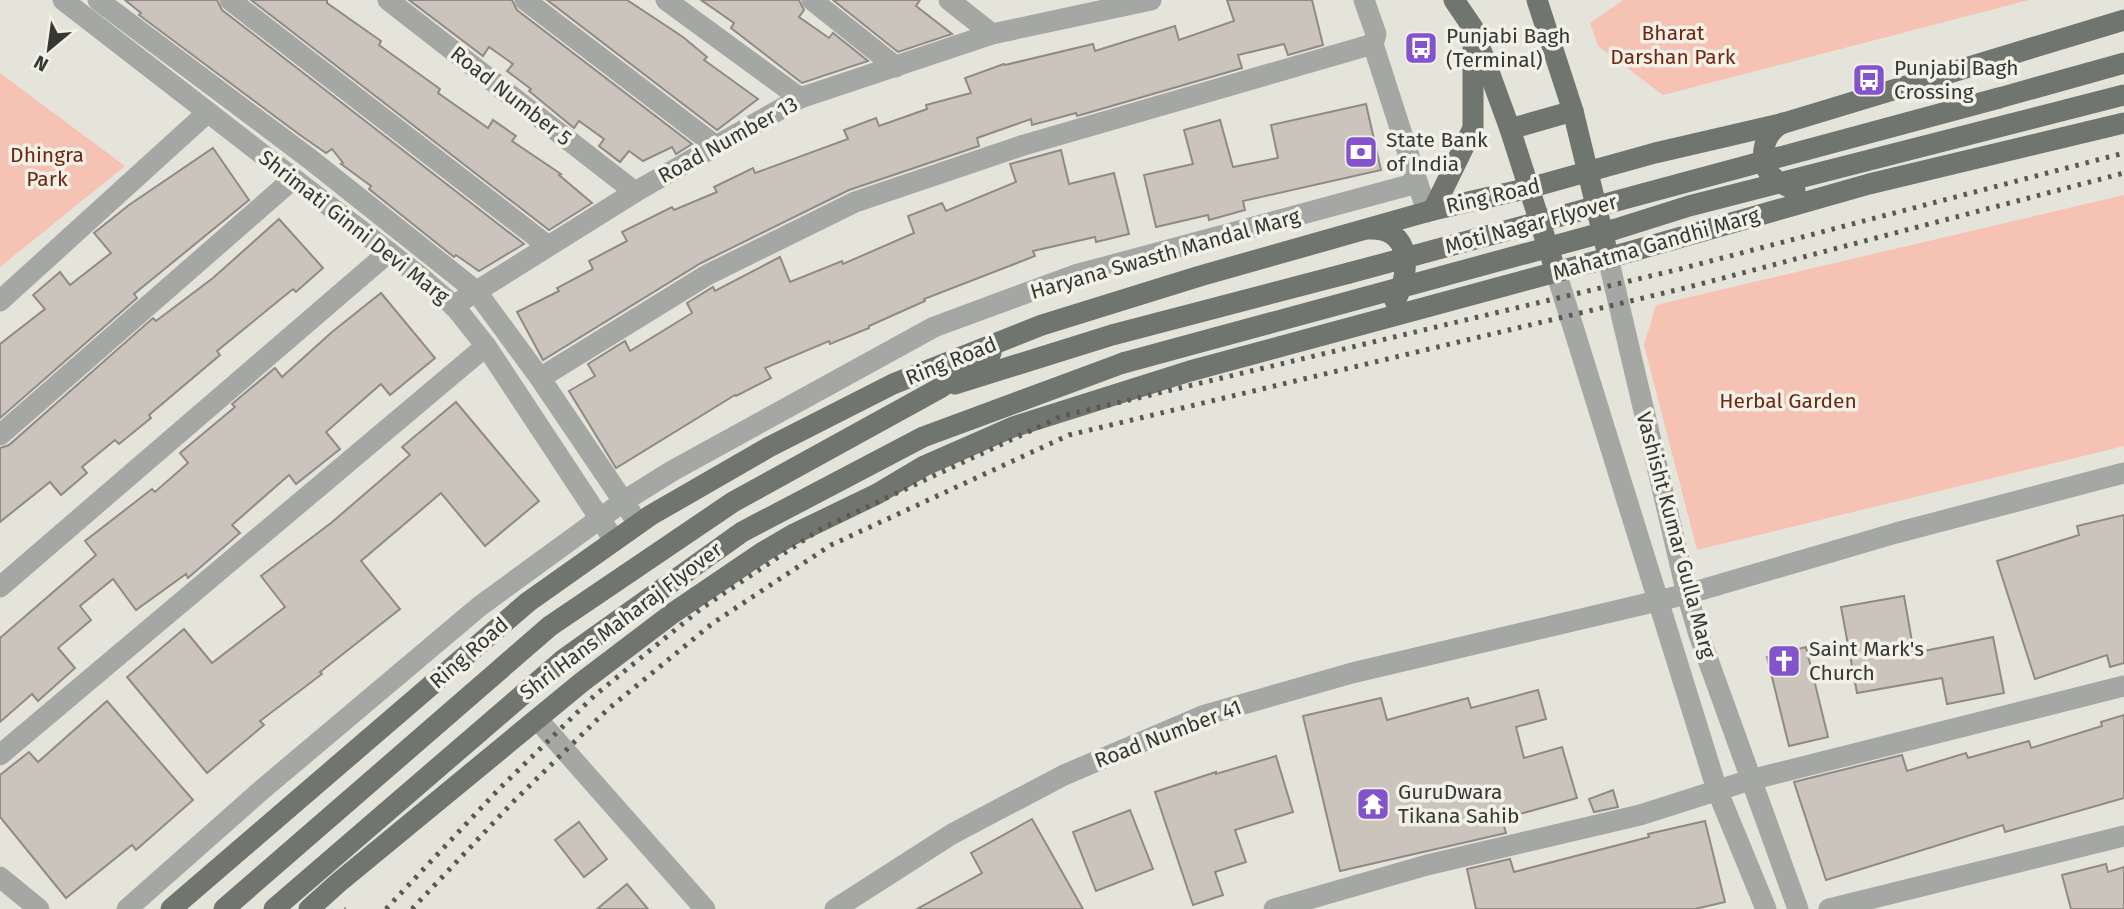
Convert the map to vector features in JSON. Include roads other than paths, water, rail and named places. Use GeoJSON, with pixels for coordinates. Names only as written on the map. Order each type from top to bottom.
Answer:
{"type":"FeatureCollection","features":[{"type":"Feature","properties":{"kind":"main road"},"geometry":{"type":"LineString","coordinates":[[1454,0],[1473,28],[1510,129],[1556,272]]}},
{"type":"Feature","properties":{"kind":"main road","name":"Vashisht Kumar Gulla Marg"},"geometry":{"type":"LineString","coordinates":[[1537,0],[1573,111],[1608,258]]}},
{"type":"Feature","properties":{"kind":"main road","name":"Ring Road"},"geometry":{"type":"LineString","coordinates":[[174,908],[528,602],[638,523],[769,447],[893,384],[1042,325],[1430,211],[1784,123],[2124,20]]}},
{"type":"Feature","properties":{"kind":"main road"},"geometry":{"type":"LineString","coordinates":[[1430,211],[1473,128],[1473,28]]}},
{"type":"Feature","properties":{"kind":"main road","name":"Moti Nagar Flyover"},"geometry":{"type":"LineString","coordinates":[[940,388],[1112,335],[1986,102],[2124,62]]}},
{"type":"Feature","properties":{"kind":"main road","name":"Shri Hans Maharaj Flyover"},"geometry":{"type":"LineString","coordinates":[[274,909],[564,659],[742,532],[923,437],[1123,363],[1616,229],[1689,206],[2124,95]]}},
{"type":"Feature","properties":{"kind":"main road"},"geometry":{"type":"LineString","coordinates":[[1510,129],[1573,111]]}},
{"type":"Feature","properties":{"kind":"main road"},"geometry":{"type":"LineString","coordinates":[[1784,123],[1776,127],[1765,141],[1765,159],[1773,178],[1795,190],[1839,192]]}},
{"type":"Feature","properties":{"kind":"main road","name":"Mahatma Gandhi Marg"},"geometry":{"type":"LineString","coordinates":[[792,535],[877,494],[924,466],[1013,427],[1190,371],[1608,258],[1839,192],[2124,123]]}},
{"type":"Feature","properties":{"kind":"main road"},"geometry":{"type":"LineString","coordinates":[[1364,230],[1380,229],[1388,232],[1404,251],[1405,279],[1385,317]]}},
{"type":"Feature","properties":{"kind":"main road"},"geometry":{"type":"LineString","coordinates":[[940,388],[981,358],[1042,325]]}},
{"type":"Feature","properties":{"kind":"main road","name":"Shri Hans Maharaj Flyover"},"geometry":{"type":"LineString","coordinates":[[224,909],[550,626],[733,502],[940,388]]}},
{"type":"Feature","properties":{"kind":"main road"},"geometry":{"type":"LineString","coordinates":[[309,909],[582,682],[673,614],[878,478],[923,437]]}},
{"type":"Feature","properties":{"kind":"street","name":"Shrimati Ginni Devi Marg"},"geometry":{"type":"LineString","coordinates":[[63,0],[389,252],[453,306],[486,346],[614,540]]}},
{"type":"Feature","properties":{"kind":"street","name":"Shrimati Ginni Devi Marg"},"geometry":{"type":"LineString","coordinates":[[98,0],[310,159],[477,291],[540,378],[638,523]]}},
{"type":"Feature","properties":{"kind":"street"},"geometry":{"type":"LineString","coordinates":[[230,0],[548,247]]}},
{"type":"Feature","properties":{"kind":"street","name":"Road Number 5"},"geometry":{"type":"LineString","coordinates":[[388,0],[635,192]]}},
{"type":"Feature","properties":{"kind":"street"},"geometry":{"type":"LineString","coordinates":[[525,0],[716,146]]}},
{"type":"Feature","properties":{"kind":"street"},"geometry":{"type":"LineString","coordinates":[[666,0],[800,99]]}},
{"type":"Feature","properties":{"kind":"street"},"geometry":{"type":"LineString","coordinates":[[812,0],[897,67]]}},
{"type":"Feature","properties":{"kind":"street"},"geometry":{"type":"LineString","coordinates":[[948,0],[992,34]]}},
{"type":"Feature","properties":{"kind":"street","name":"Road Number 13"},"geometry":{"type":"LineString","coordinates":[[453,306],[635,192],[800,99],[992,34],[1104,4],[1151,0]]}},
{"type":"Feature","properties":{"kind":"street"},"geometry":{"type":"LineString","coordinates":[[1364,0],[1376,34],[1373,44],[1418,183],[1430,211]]}},
{"type":"Feature","properties":{"kind":"street"},"geometry":{"type":"LineString","coordinates":[[540,378],[707,275],[855,202],[1024,145],[1373,44]]}},
{"type":"Feature","properties":{"kind":"street"},"geometry":{"type":"LineString","coordinates":[[0,301],[208,112]]}},
{"type":"Feature","properties":{"kind":"street"},"geometry":{"type":"LineString","coordinates":[[0,435],[293,179]]}},
{"type":"Feature","properties":{"kind":"street","name":"Haryana Swasth Mandal Marg"},"geometry":{"type":"LineString","coordinates":[[127,909],[264,788],[480,606],[624,501],[672,471],[934,327],[1075,275],[1418,183]]}},
{"type":"Feature","properties":{"kind":"street"},"geometry":{"type":"LineString","coordinates":[[0,587],[389,252]]}},
{"type":"Feature","properties":{"kind":"street","name":"Vashisht Kumar Gulla Marg"},"geometry":{"type":"LineString","coordinates":[[1608,258],[1687,594],[1699,635],[1798,909]]}},
{"type":"Feature","properties":{"kind":"street","name":"Vashisht Kumar Gulla Marg"},"geometry":{"type":"LineString","coordinates":[[1556,272],[1717,790],[1766,909]]}},
{"type":"Feature","properties":{"kind":"street"},"geometry":{"type":"LineString","coordinates":[[0,755],[486,346]]}},
{"type":"Feature","properties":{"kind":"street","name":"Road Number 41"},"geometry":{"type":"LineString","coordinates":[[835,909],[952,834],[1064,775],[1205,715],[1352,673],[1687,594],[1896,533],[2124,473]]}},
{"type":"Feature","properties":{"kind":"street"},"geometry":{"type":"LineString","coordinates":[[1274,909],[1427,865],[1640,815],[1750,779],[2124,686]]}},
{"type":"Feature","properties":{"kind":"street"},"geometry":{"type":"LineString","coordinates":[[538,720],[705,909]]}},
{"type":"Feature","properties":{"kind":"street"},"geometry":{"type":"LineString","coordinates":[[1829,909],[2124,836]]}},
{"type":"Feature","properties":{"kind":"street"},"geometry":{"type":"LineString","coordinates":[[0,877],[39,909]]}},
{"type":"Feature","properties":{"kind":"railway"},"geometry":{"type":"LineString","coordinates":[[386,909],[499,789],[594,696],[702,608],[822,528],[1062,416],[1680,269],[2124,153]]}},
{"type":"Feature","properties":{"kind":"railway"},"geometry":{"type":"LineString","coordinates":[[412,909],[513,802],[607,710],[713,623],[831,545],[1069,435],[1685,288],[2124,173]]}},
{"type":"Feature","properties":{"kind":"place","name":"Punjabi Bagh (Terminal)"},"geometry":{"type":"Point","coordinates":[1421,48]}},
{"type":"Feature","properties":{"kind":"place","name":"Punjabi Bagh Crossing"},"geometry":{"type":"Point","coordinates":[1869,80]}},
{"type":"Feature","properties":{"kind":"place","name":"State Bank of India"},"geometry":{"type":"Point","coordinates":[1361,152]}},
{"type":"Feature","properties":{"kind":"place","name":"Saint Mark's Church"},"geometry":{"type":"Point","coordinates":[1784,661]}},
{"type":"Feature","properties":{"kind":"place","name":"GuruDwara Tikana Sahib"},"geometry":{"type":"Point","coordinates":[1373,804]}},
{"type":"Feature","properties":{"kind":"park label","name":"Bharat Darshan Park"},"geometry":{"type":"Point","coordinates":[1673,45]}},
{"type":"Feature","properties":{"kind":"park label","name":"Dhingra Park"},"geometry":{"type":"Point","coordinates":[47,167]}},
{"type":"Feature","properties":{"kind":"park label","name":"Herbal Garden"},"geometry":{"type":"Point","coordinates":[1788,401]}}]}
